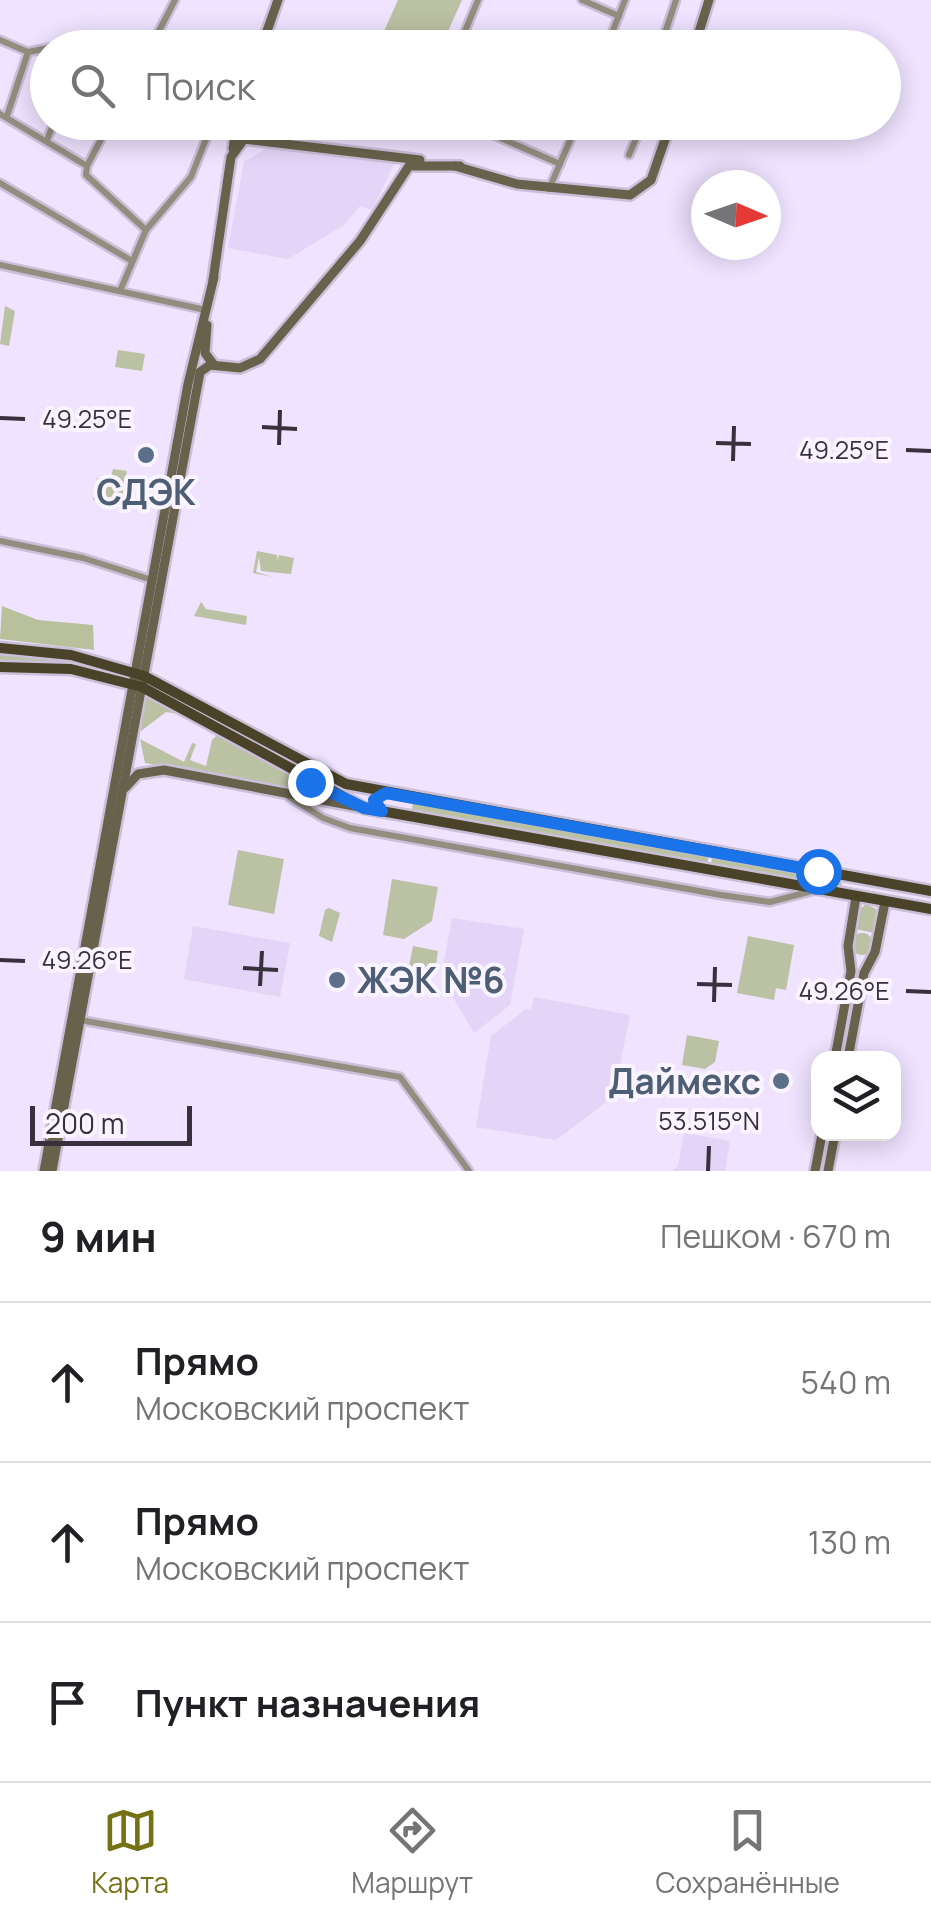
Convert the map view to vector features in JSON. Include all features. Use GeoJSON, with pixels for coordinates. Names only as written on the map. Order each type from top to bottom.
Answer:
{"type":"FeatureCollection","features":[{"type":"Feature","properties":{"kind":"main road"},"geometry":{"type":"LineString","coordinates":[[267,30],[278,0]]}},
{"type":"Feature","properties":{"kind":"main road"},"geometry":{"type":"LineString","coordinates":[[700,30],[709,0]]}},
{"type":"Feature","properties":{"kind":"main road"},"geometry":{"type":"LineString","coordinates":[[214,365],[206,358],[204,347],[235,140]]}},
{"type":"Feature","properties":{"kind":"main road"},"geometry":{"type":"LineString","coordinates":[[232,157],[244,140]]}},
{"type":"Feature","properties":{"kind":"main road"},"geometry":{"type":"LineString","coordinates":[[273,140],[460,166],[548,189],[611,196],[638,193],[656,172],[666,140]]}},
{"type":"Feature","properties":{"kind":"main road"},"geometry":{"type":"LineString","coordinates":[[384,155],[397,161],[400,176]]}},
{"type":"Feature","properties":{"kind":"main road"},"geometry":{"type":"LineString","coordinates":[[192,385],[200,372],[214,365],[240,368],[260,360],[360,242],[384,210],[400,176],[413,164],[460,166]]}},
{"type":"Feature","properties":{"kind":"main road"},"geometry":{"type":"LineString","coordinates":[[44,1171],[214,277]]}},
{"type":"Feature","properties":{"kind":"main road"},"geometry":{"type":"LineString","coordinates":[[0,648],[71,655],[138,680],[330,785],[364,808]]}},
{"type":"Feature","properties":{"kind":"main road"},"geometry":{"type":"LineString","coordinates":[[0,667],[71,669],[138,680]]}},
{"type":"Feature","properties":{"kind":"main road"},"geometry":{"type":"LineString","coordinates":[[52,1171],[138,680]]}},
{"type":"Feature","properties":{"kind":"main road"},"geometry":{"type":"LineString","coordinates":[[120,800],[131,778],[155,770],[931,909]]}},
{"type":"Feature","properties":{"kind":"main road"},"geometry":{"type":"LineString","coordinates":[[330,785],[931,891]]}},
{"type":"Feature","properties":{"kind":"main road"},"geometry":{"type":"LineString","coordinates":[[382,811],[374,800],[386,793]]}},
{"type":"Feature","properties":{"kind":"main road"},"geometry":{"type":"LineString","coordinates":[[837,1051],[851,971],[849,952],[860,880]]}},
{"type":"Feature","properties":{"kind":"main road"},"geometry":{"type":"LineString","coordinates":[[849,1051],[864,974],[872,956],[888,884]]}},
{"type":"Feature","properties":{"kind":"main road"},"geometry":{"type":"LineString","coordinates":[[849,952],[860,961],[872,956]]}},
{"type":"Feature","properties":{"kind":"main road"},"geometry":{"type":"LineString","coordinates":[[851,971],[858,966],[864,974]]}},
{"type":"Feature","properties":{"kind":"main road"},"geometry":{"type":"LineString","coordinates":[[815,1171],[821,1141]]}},
{"type":"Feature","properties":{"kind":"main road"},"geometry":{"type":"LineString","coordinates":[[828,1171],[834,1141]]}},
{"type":"Feature","properties":{"kind":"street"},"geometry":{"type":"LineString","coordinates":[[159,30],[175,0]]}},
{"type":"Feature","properties":{"kind":"street"},"geometry":{"type":"LineString","coordinates":[[466,30],[478,0]]}},
{"type":"Feature","properties":{"kind":"street"},"geometry":{"type":"LineString","coordinates":[[582,0],[619,16]]}},
{"type":"Feature","properties":{"kind":"street"},"geometry":{"type":"LineString","coordinates":[[613,30],[626,0]]}},
{"type":"Feature","properties":{"kind":"street"},"geometry":{"type":"LineString","coordinates":[[666,30],[676,0]]}},
{"type":"Feature","properties":{"kind":"street"},"geometry":{"type":"LineString","coordinates":[[0,40],[28,52],[3,115],[30,130]]}},
{"type":"Feature","properties":{"kind":"street"},"geometry":{"type":"LineString","coordinates":[[47,140],[88,166]]}},
{"type":"Feature","properties":{"kind":"street"},"geometry":{"type":"LineString","coordinates":[[101,140],[86,175],[146,230]]}},
{"type":"Feature","properties":{"kind":"street"},"geometry":{"type":"LineString","coordinates":[[120,292],[146,230],[192,177],[206,140]]}},
{"type":"Feature","properties":{"kind":"street"},"geometry":{"type":"LineString","coordinates":[[505,140],[560,164]]}},
{"type":"Feature","properties":{"kind":"street"},"geometry":{"type":"LineString","coordinates":[[548,189],[570,140]]}},
{"type":"Feature","properties":{"kind":"street"},"geometry":{"type":"LineString","coordinates":[[630,155],[636,140]]}},
{"type":"Feature","properties":{"kind":"street"},"geometry":{"type":"LineString","coordinates":[[0,184],[132,261]]}},
{"type":"Feature","properties":{"kind":"street"},"geometry":{"type":"LineString","coordinates":[[0,265],[201,310]]}},
{"type":"Feature","properties":{"kind":"street"},"geometry":{"type":"LineString","coordinates":[[0,542],[66,554],[157,581]]}},
{"type":"Feature","properties":{"kind":"street"},"geometry":{"type":"LineString","coordinates":[[284,793],[350,828],[746,899],[770,902],[817,889]]}},
{"type":"Feature","properties":{"kind":"street"},"geometry":{"type":"LineString","coordinates":[[310,810],[307,802],[313,798]]}},
{"type":"Feature","properties":{"kind":"street"},"geometry":{"type":"LineString","coordinates":[[80,1020],[400,1077],[469,1171]]}},
{"type":"Feature","properties":{"kind":"shaded area"},"geometry":{"type":"Polygon","coordinates":[[[270,146],[395,162],[372,210],[360,206],[344,225],[288,259],[228,248],[244,162],[270,146]]]}},
{"type":"Feature","properties":{"kind":"shaded area"},"geometry":{"type":"Polygon","coordinates":[[[452,918],[524,929],[510,1005],[474,1033],[441,977],[452,918]]]}},
{"type":"Feature","properties":{"kind":"shaded area"},"geometry":{"type":"Polygon","coordinates":[[[193,926],[290,943],[280,997],[184,979],[193,926]]]}},
{"type":"Feature","properties":{"kind":"shaded area"},"geometry":{"type":"Polygon","coordinates":[[[534,997],[630,1015],[614,1096],[556,1140],[476,1127],[491,1036],[526,1009],[531,1010],[534,997]]]}},
{"type":"Feature","properties":{"kind":"shaded area"},"geometry":{"type":"Polygon","coordinates":[[[684,1133],[730,1141],[725,1171],[672,1171],[678,1166],[684,1133]]]}},
{"type":"Feature","properties":{"kind":"green space"},"geometry":{"type":"Polygon","coordinates":[[[398,0],[462,0],[449,30],[385,30],[398,0]]]}},
{"type":"Feature","properties":{"kind":"green space"},"geometry":{"type":"Polygon","coordinates":[[[5,306],[15,311],[9,346],[0,344],[5,306]]]}},
{"type":"Feature","properties":{"kind":"green space"},"geometry":{"type":"Polygon","coordinates":[[[118,350],[145,354],[142,371],[115,367],[118,350]]]}},
{"type":"Feature","properties":{"kind":"green space"},"geometry":{"type":"Polygon","coordinates":[[[113,469],[127,471],[121,505],[93,500],[97,478],[110,480],[113,469]]]}},
{"type":"Feature","properties":{"kind":"green space"},"geometry":{"type":"Polygon","coordinates":[[[257,551],[277,555],[277,560],[279,555],[294,558],[291,574],[261,571],[259,557],[256,572],[273,577],[253,573],[257,551]]]}},
{"type":"Feature","properties":{"kind":"green space"},"geometry":{"type":"Polygon","coordinates":[[[201,602],[206,609],[247,616],[246,625],[194,616],[201,602]]]}},
{"type":"Feature","properties":{"kind":"green space"},"geometry":{"type":"Polygon","coordinates":[[[2,606],[38,620],[93,625],[94,650],[0,639],[2,606]]]}},
{"type":"Feature","properties":{"kind":"green space"},"geometry":{"type":"Polygon","coordinates":[[[0,652],[35,653],[113,668],[112,674],[44,663],[0,663],[0,652]]]}},
{"type":"Feature","properties":{"kind":"green space"},"geometry":{"type":"Polygon","coordinates":[[[150,696],[184,714],[166,712],[141,731],[143,701],[150,696]]]}},
{"type":"Feature","properties":{"kind":"green space"},"geometry":{"type":"Polygon","coordinates":[[[219,733],[305,782],[308,788],[303,791],[145,763],[140,739],[184,762],[192,743],[196,744],[190,760],[206,766],[212,740],[219,733]]]}},
{"type":"Feature","properties":{"kind":"green space"},"geometry":{"type":"Polygon","coordinates":[[[413,803],[708,857],[708,863],[412,809],[413,803]]]}},
{"type":"Feature","properties":{"kind":"green space"},"geometry":{"type":"Polygon","coordinates":[[[238,850],[284,859],[274,914],[228,905],[238,850]]]}},
{"type":"Feature","properties":{"kind":"green space"},"geometry":{"type":"Polygon","coordinates":[[[712,857],[839,880],[843,886],[711,864],[712,857]]]}},
{"type":"Feature","properties":{"kind":"green space"},"geometry":{"type":"Polygon","coordinates":[[[392,879],[438,887],[432,921],[404,939],[383,935],[392,879]]]}},
{"type":"Feature","properties":{"kind":"green space"},"geometry":{"type":"Polygon","coordinates":[[[866,904],[876,909],[875,933],[855,929],[858,911],[866,904]]]}},
{"type":"Feature","properties":{"kind":"green space"},"geometry":{"type":"Polygon","coordinates":[[[325,910],[340,913],[332,942],[319,936],[325,910]]]}},
{"type":"Feature","properties":{"kind":"green space"},"geometry":{"type":"Polygon","coordinates":[[[858,933],[866,933],[873,944],[866,955],[858,955],[851,948],[851,940],[858,933]]]}},
{"type":"Feature","properties":{"kind":"green space"},"geometry":{"type":"Polygon","coordinates":[[[748,936],[794,945],[786,990],[776,988],[774,1000],[737,993],[748,936]]]}},
{"type":"Feature","properties":{"kind":"green space"},"geometry":{"type":"Polygon","coordinates":[[[413,946],[438,951],[435,971],[409,966],[413,946]]]}},
{"type":"Feature","properties":{"kind":"green space"},"geometry":{"type":"Polygon","coordinates":[[[687,1035],[719,1041],[715,1062],[705,1069],[682,1065],[687,1035]]]}},
{"type":"Feature","properties":{"kind":"place","name":"СДЭК"},"geometry":{"type":"Point","coordinates":[146,455]}},
{"type":"Feature","properties":{"kind":"place","name":"ЖЭК №6"},"geometry":{"type":"Point","coordinates":[337,980]}},
{"type":"Feature","properties":{"kind":"place","name":"Даймекс"},"geometry":{"type":"Point","coordinates":[781,1081]}},
{"type":"Feature","properties":{"kind":"route"},"geometry":{"type":"LineString","coordinates":[[310,782],[364,808],[382,811],[374,800],[386,793],[818,871]]}}]}
